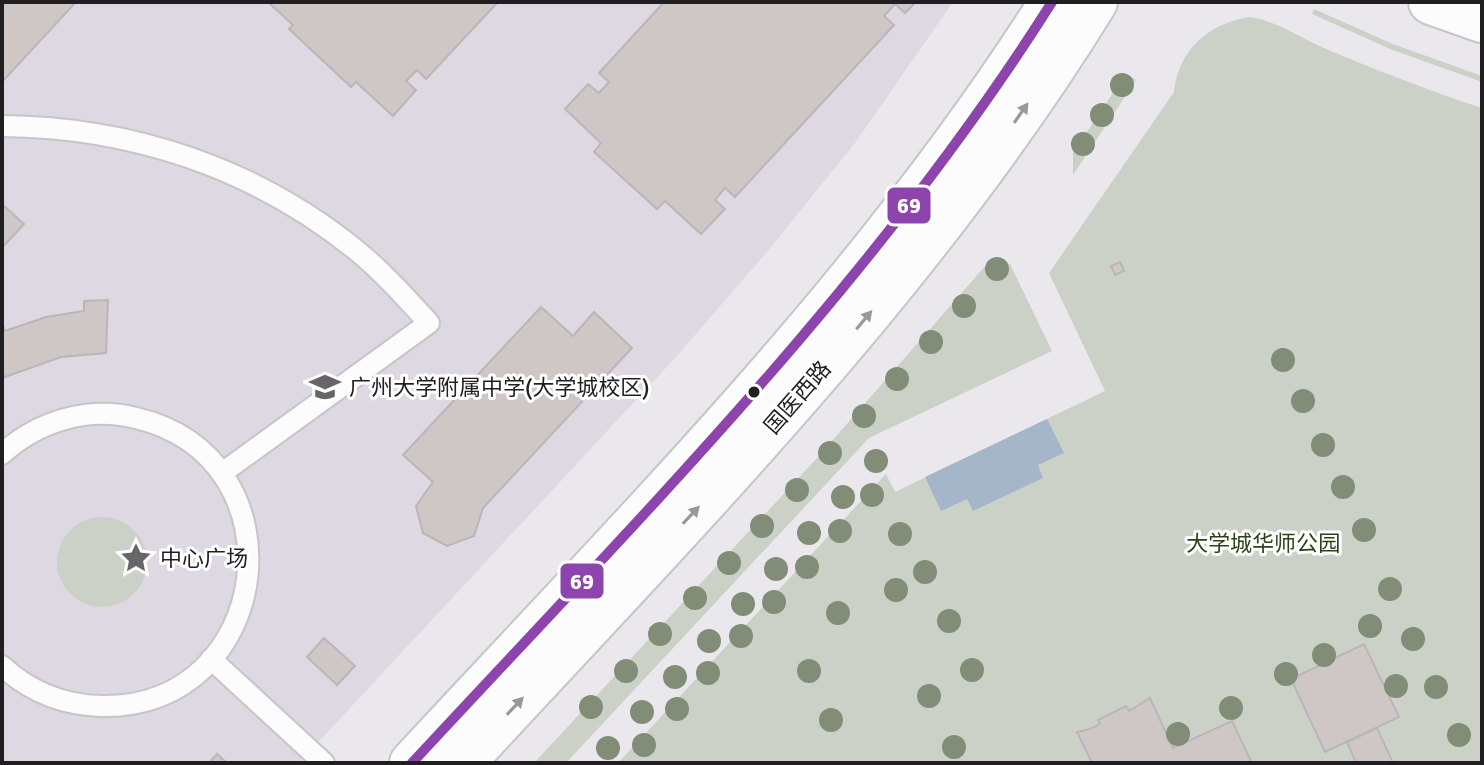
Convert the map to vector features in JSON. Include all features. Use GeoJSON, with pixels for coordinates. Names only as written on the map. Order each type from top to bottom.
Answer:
{"type":"FeatureCollection","features":[{"type":"Feature","properties":{"kind":"main road","name":"国医西路"},"geometry":{"type":"LineString","coordinates":[[412,763],[729,420],[837,296],[923,190],[1052,2]]}},
{"type":"Feature","properties":{"kind":"main road","name":"国医西路"},"geometry":{"type":"LineString","coordinates":[[462,763],[741,460],[925,247],[1069,44],[1095,2]]}},
{"type":"Feature","properties":{"kind":"main road"},"geometry":{"type":"LineString","coordinates":[[1069,44],[1117,2]]}},
{"type":"Feature","properties":{"kind":"main road"},"geometry":{"type":"LineString","coordinates":[[1431,2],[1482,20]]}},
{"type":"Feature","properties":{"kind":"lane"},"geometry":{"type":"LineString","coordinates":[[2,126],[91,132],[173,150],[220,168],[277,196],[335,234],[377,268],[429,323],[222,473]]}},
{"type":"Feature","properties":{"kind":"lane"},"geometry":{"type":"LineString","coordinates":[[2,454],[31,433],[54,422],[85,415],[116,414],[146,420],[174,432],[199,449],[222,473],[244,517],[250,570],[235,626],[211,659],[172,689],[142,701],[112,706],[80,704],[51,697],[32,688],[2,666]]}},
{"type":"Feature","properties":{"kind":"lane"},"geometry":{"type":"LineString","coordinates":[[211,659],[324,763]]}},
{"type":"Feature","properties":{"kind":"shaded area","name":"广州大学附属中学(大学城校区)"},"geometry":{"type":"Polygon","coordinates":[[[2,2],[953,2],[855,143],[767,252],[675,358],[299,763],[2,763],[2,2]]]}},
{"type":"Feature","properties":{"kind":"green space"},"geometry":{"type":"Polygon","coordinates":[[[1314,9],[1393,44],[1482,76],[1482,82],[1390,49],[1312,14],[1314,9]]]}},
{"type":"Feature","properties":{"kind":"green space","name":"大学城华师公园"},"geometry":{"type":"Polygon","coordinates":[[[1250,17],[1279,26],[1383,72],[1482,108],[1482,763],[618,763],[886,474],[895,492],[1105,391],[1049,273],[1174,92],[1182,63],[1189,51],[1221,25],[1250,17]]]}},
{"type":"Feature","properties":{"kind":"green space"},"geometry":{"type":"Polygon","coordinates":[[[1126,73],[1136,80],[1073,175],[1073,153],[1126,73]]]}},
{"type":"Feature","properties":{"kind":"green space"},"geometry":{"type":"Polygon","coordinates":[[[1010,264],[1052,351],[869,438],[566,763],[534,763],[817,458],[986,265],[1010,264]]]}},
{"type":"Feature","properties":{"kind":"green space"},"geometry":{"type":"Polygon","coordinates":[[[102,517],[119,520],[134,530],[144,545],[147,562],[144,579],[134,594],[119,604],[102,607],[85,604],[70,594],[60,579],[57,562],[60,545],[70,530],[85,520],[102,517]]]}},
{"type":"Feature","properties":{"kind":"water"},"geometry":{"type":"Polygon","coordinates":[[[1047,419],[1064,453],[1038,465],[1043,478],[973,511],[967,499],[941,511],[925,477],[1047,419]]]}},
{"type":"Feature","properties":{"kind":"building"},"geometry":{"type":"Polygon","coordinates":[[[2,2],[76,2],[2,82],[2,2]]]}},
{"type":"Feature","properties":{"kind":"building"},"geometry":{"type":"Polygon","coordinates":[[[268,2],[498,2],[426,79],[417,70],[406,81],[416,90],[393,116],[356,82],[351,87],[289,29],[293,25],[268,2]]]}},
{"type":"Feature","properties":{"kind":"building"},"geometry":{"type":"Polygon","coordinates":[[[664,2],[916,2],[905,13],[895,4],[884,16],[894,25],[735,197],[725,188],[715,200],[725,209],[701,234],[665,201],[657,209],[594,152],[601,143],[565,109],[588,84],[599,93],[609,82],[599,73],[664,2]]]}},
{"type":"Feature","properties":{"kind":"building"},"geometry":{"type":"Polygon","coordinates":[[[2,204],[24,224],[2,248],[2,204]]]}},
{"type":"Feature","properties":{"kind":"building"},"geometry":{"type":"Polygon","coordinates":[[[1120,262],[1124,271],[1115,275],[1111,266],[1120,262]]]}},
{"type":"Feature","properties":{"kind":"building"},"geometry":{"type":"Polygon","coordinates":[[[108,300],[106,353],[61,357],[2,378],[2,323],[5,331],[46,317],[84,311],[84,301],[108,300]]]}},
{"type":"Feature","properties":{"kind":"building"},"geometry":{"type":"Polygon","coordinates":[[[541,307],[573,336],[594,312],[632,348],[483,508],[474,536],[447,546],[423,533],[416,506],[433,482],[403,455],[541,307]]]}},
{"type":"Feature","properties":{"kind":"building"},"geometry":{"type":"Polygon","coordinates":[[[324,638],[355,666],[337,685],[307,657],[324,638]]]}},
{"type":"Feature","properties":{"kind":"building"},"geometry":{"type":"Polygon","coordinates":[[[1364,644],[1399,717],[1325,752],[1291,679],[1364,644]]]}},
{"type":"Feature","properties":{"kind":"building"},"geometry":{"type":"Polygon","coordinates":[[[1150,698],[1173,748],[1232,721],[1252,763],[1092,763],[1077,732],[1100,724],[1098,720],[1126,706],[1129,711],[1150,698]]]}},
{"type":"Feature","properties":{"kind":"building"},"geometry":{"type":"Polygon","coordinates":[[[1377,728],[1393,763],[1356,763],[1347,742],[1377,728]]]}},
{"type":"Feature","properties":{"kind":"building"},"geometry":{"type":"Polygon","coordinates":[[[217,754],[227,763],[209,763],[217,754]]]}},
{"type":"Feature","properties":{"kind":"transit line","name":"69"},"geometry":{"type":"LineString","coordinates":[[412,763],[666,490],[831,303],[909,206],[983,106],[1052,2]]}},
{"type":"Feature","properties":{"kind":"place","name":"广州大学附属中学(大学城校区)"},"geometry":{"type":"Point","coordinates":[325,387]}},
{"type":"Feature","properties":{"kind":"place","name":"中心广场"},"geometry":{"type":"Point","coordinates":[136,558]}}]}
